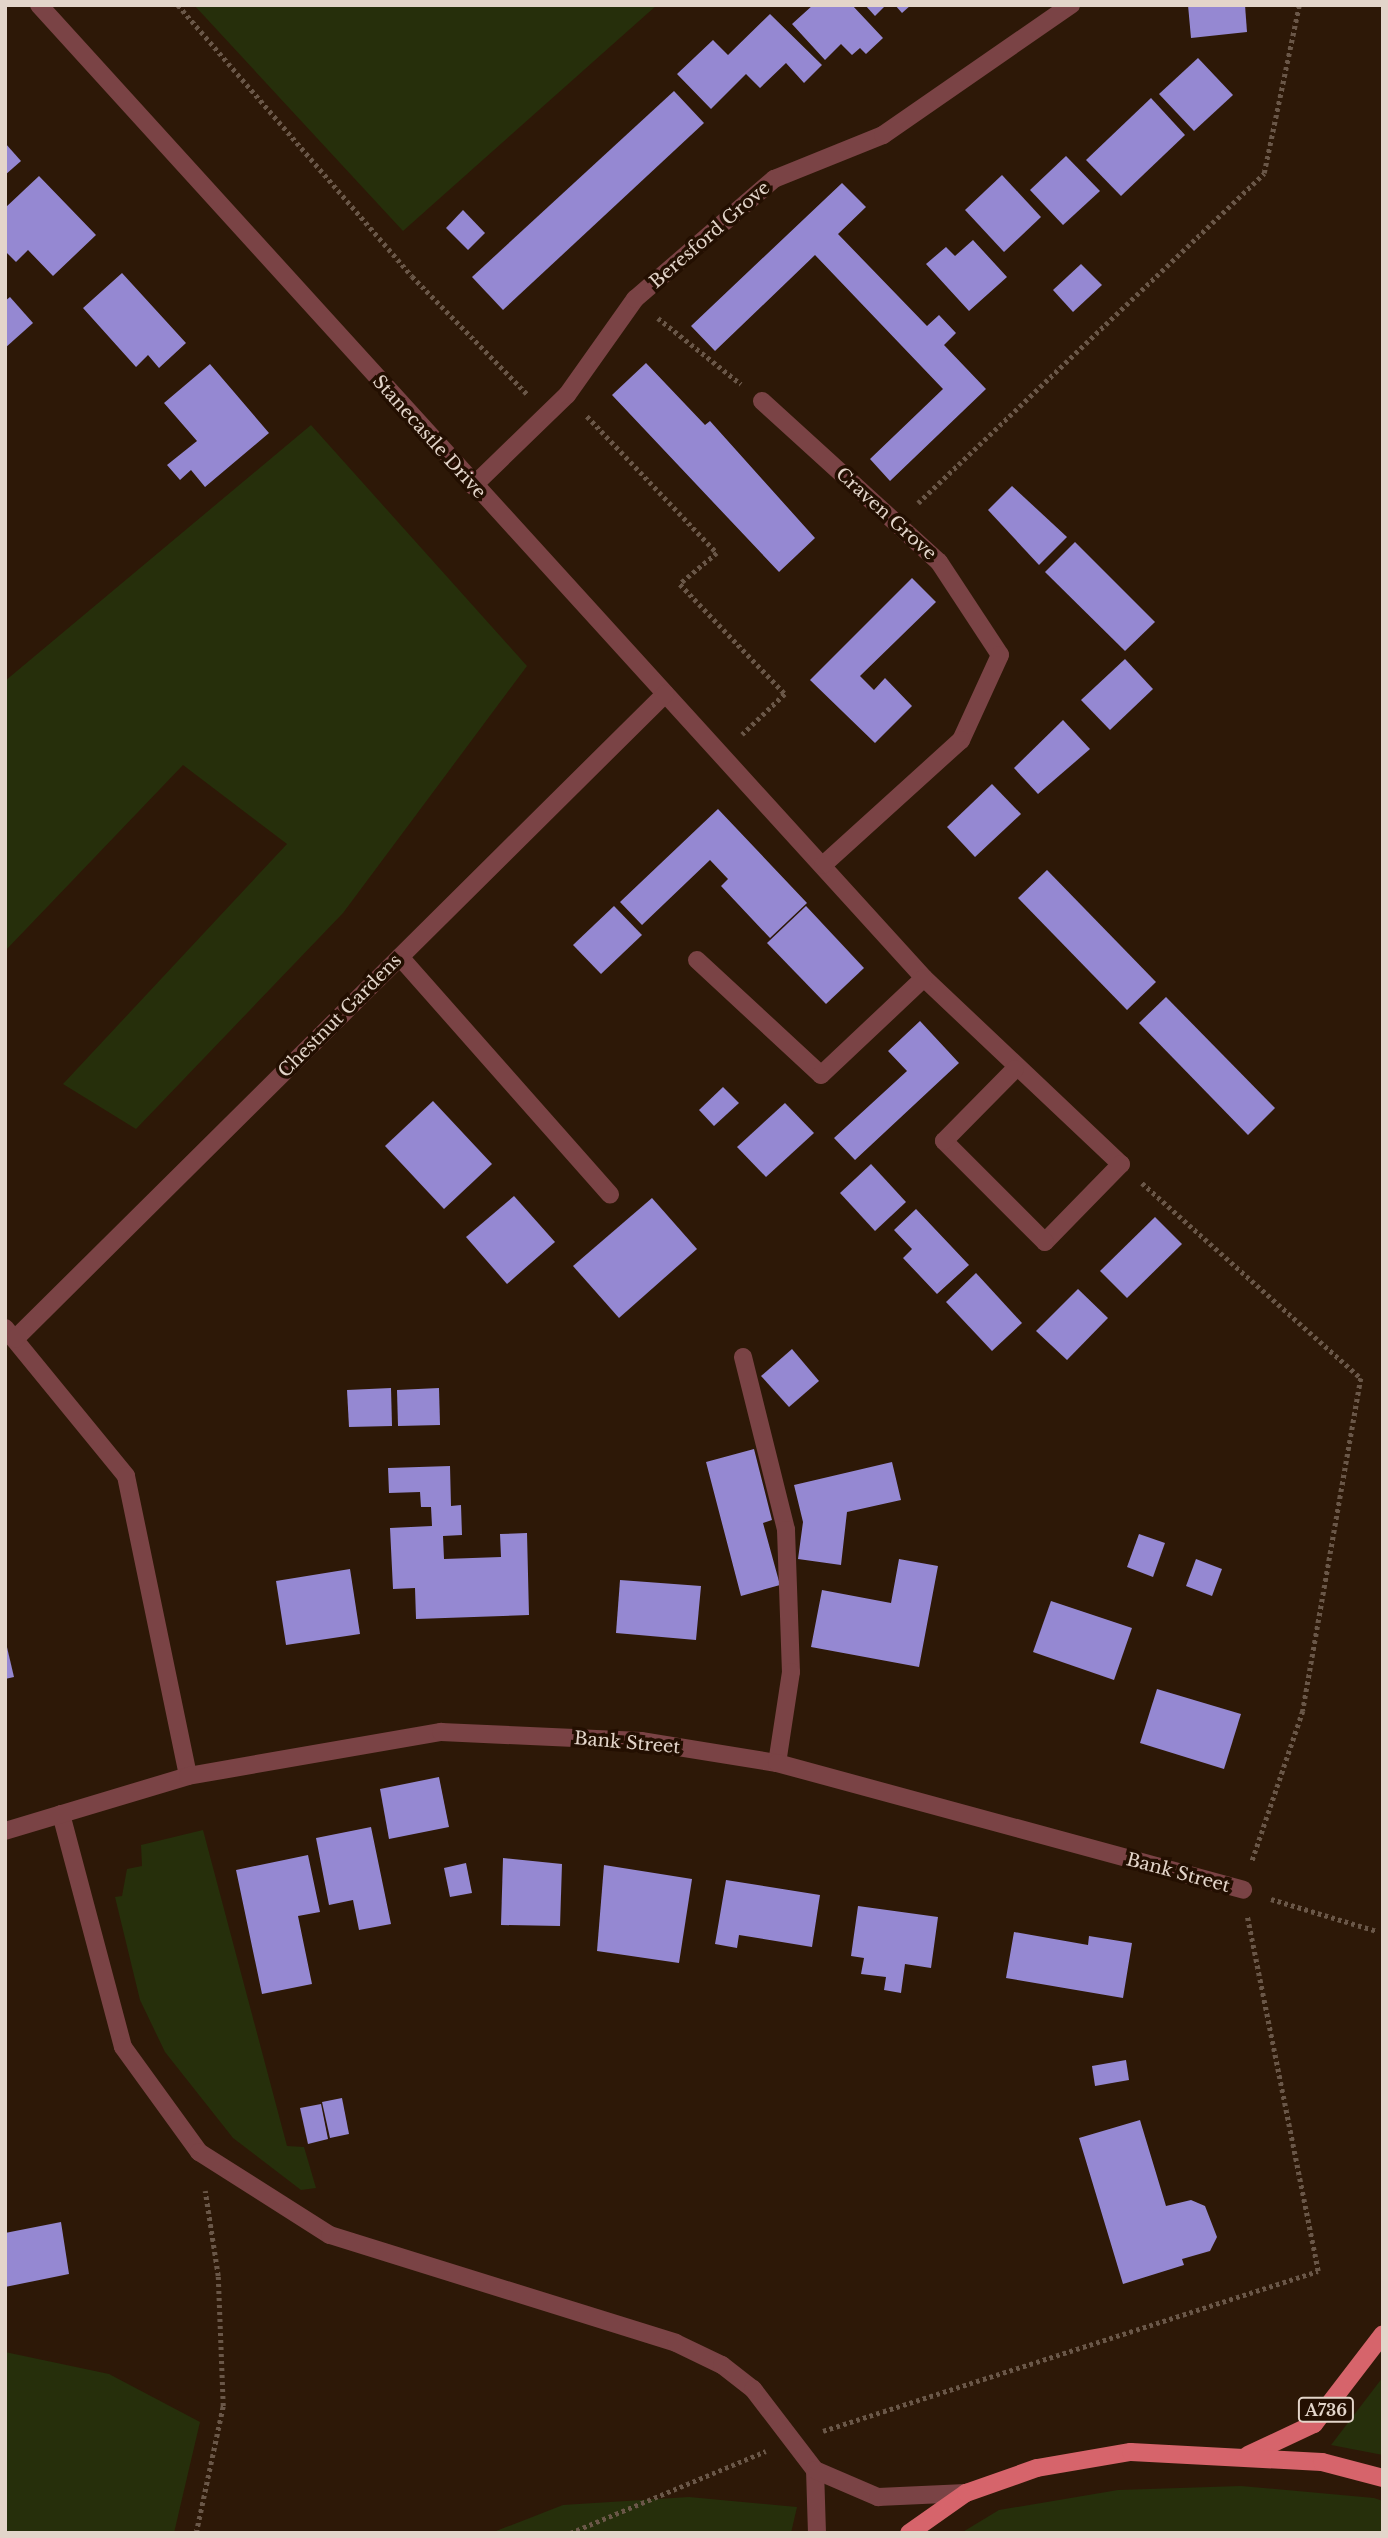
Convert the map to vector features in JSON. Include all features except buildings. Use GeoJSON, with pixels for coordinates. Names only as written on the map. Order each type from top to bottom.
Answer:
{"type":"FeatureCollection","features":[{"type":"Feature","properties":{"kind":"main road","name":"A736"},"geometry":{"type":"LineString","coordinates":[[1245,2456],[1314,2424],[1383,2334]]}},
{"type":"Feature","properties":{"kind":"main road"},"geometry":{"type":"LineString","coordinates":[[909,2533],[966,2493],[1038,2468],[1131,2452],[1322,2462],[1383,2477]]}},
{"type":"Feature","properties":{"kind":"street","name":"Stanecastle Drive"},"geometry":{"type":"LineString","coordinates":[[38,5],[473,486],[723,753],[925,978],[1015,1069],[1121,1164],[1045,1242],[944,1141],[1015,1069]]}},
{"type":"Feature","properties":{"kind":"street","name":"Beresford Grove"},"geometry":{"type":"LineString","coordinates":[[473,486],[567,395],[635,299],[774,179],[883,135],[1071,5]]}},
{"type":"Feature","properties":{"kind":"street","name":"Craven Grove"},"geometry":{"type":"LineString","coordinates":[[762,401],[939,562],[1000,655],[961,740],[823,865]]}},
{"type":"Feature","properties":{"kind":"street","name":"Chestnut Gardens"},"geometry":{"type":"LineString","coordinates":[[10,1333],[400,957],[666,694]]}},
{"type":"Feature","properties":{"kind":"street"},"geometry":{"type":"LineString","coordinates":[[400,957],[610,1194]]}},
{"type":"Feature","properties":{"kind":"street"},"geometry":{"type":"LineString","coordinates":[[697,960],[821,1075],[925,978]]}},
{"type":"Feature","properties":{"kind":"street"},"geometry":{"type":"LineString","coordinates":[[10,1333],[126,1476],[188,1776]]}},
{"type":"Feature","properties":{"kind":"street"},"geometry":{"type":"LineString","coordinates":[[743,1357],[786,1530],[791,1672],[776,1763]]}},
{"type":"Feature","properties":{"kind":"street","name":"Bank Street"},"geometry":{"type":"LineString","coordinates":[[5,1831],[188,1776],[442,1732],[641,1741],[776,1763],[1243,1890]]}},
{"type":"Feature","properties":{"kind":"street"},"geometry":{"type":"LineString","coordinates":[[61,1814],[123,2047],[199,2152],[330,2235],[676,2343],[723,2365],[753,2389],[815,2470],[878,2497],[966,2493]]}},
{"type":"Feature","properties":{"kind":"street"},"geometry":{"type":"LineString","coordinates":[[815,2470],[817,2533]]}},
{"type":"Feature","properties":{"kind":"path"},"geometry":{"type":"LineString","coordinates":[[178,5],[412,276],[547,415]]}},
{"type":"Feature","properties":{"kind":"path"},"geometry":{"type":"LineString","coordinates":[[897,523],[1264,173],[1299,5]]}},
{"type":"Feature","properties":{"kind":"path"},"geometry":{"type":"LineString","coordinates":[[635,299],[762,401]]}},
{"type":"Feature","properties":{"kind":"path"},"geometry":{"type":"LineString","coordinates":[[567,395],[717,553],[680,584],[785,694],[723,753]]}},
{"type":"Feature","properties":{"kind":"path"},"geometry":{"type":"LineString","coordinates":[[1243,1890],[1377,1931]]}},
{"type":"Feature","properties":{"kind":"path"},"geometry":{"type":"LineString","coordinates":[[196,2533],[223,2406],[218,2276],[199,2152]]}},
{"type":"Feature","properties":{"kind":"path"},"geometry":{"type":"LineString","coordinates":[[570,2533],[793,2441]]}},
{"type":"Feature","properties":{"kind":"green space"},"geometry":{"type":"Polygon","coordinates":[[[194,5],[657,5],[403,231],[194,5]]]}},
{"type":"Feature","properties":{"kind":"green space"},"geometry":{"type":"Polygon","coordinates":[[[311,425],[527,666],[343,913],[136,1129],[63,1084],[287,844],[183,765],[5,951],[5,681],[311,425]]]}},
{"type":"Feature","properties":{"kind":"green space"},"geometry":{"type":"Polygon","coordinates":[[[203,1830],[287,2146],[304,2147],[316,2188],[301,2190],[233,2138],[165,2052],[140,2000],[115,1897],[122,1896],[127,1869],[142,1866],[141,1845],[203,1830]]]}},
{"type":"Feature","properties":{"kind":"green space"},"geometry":{"type":"Polygon","coordinates":[[[5,2352],[109,2374],[200,2422],[174,2533],[5,2533],[5,2352]]]}},
{"type":"Feature","properties":{"kind":"green space"},"geometry":{"type":"Polygon","coordinates":[[[1383,2377],[1383,2455],[1331,2445],[1383,2377]]]}},
{"type":"Feature","properties":{"kind":"green space"},"geometry":{"type":"Polygon","coordinates":[[[1241,2486],[1374,2498],[1383,2501],[1383,2533],[961,2533],[999,2510],[1118,2490],[1241,2486]]]}},
{"type":"Feature","properties":{"kind":"green space"},"geometry":{"type":"Polygon","coordinates":[[[689,2497],[797,2507],[791,2533],[491,2533],[563,2505],[689,2497]]]}}]}
